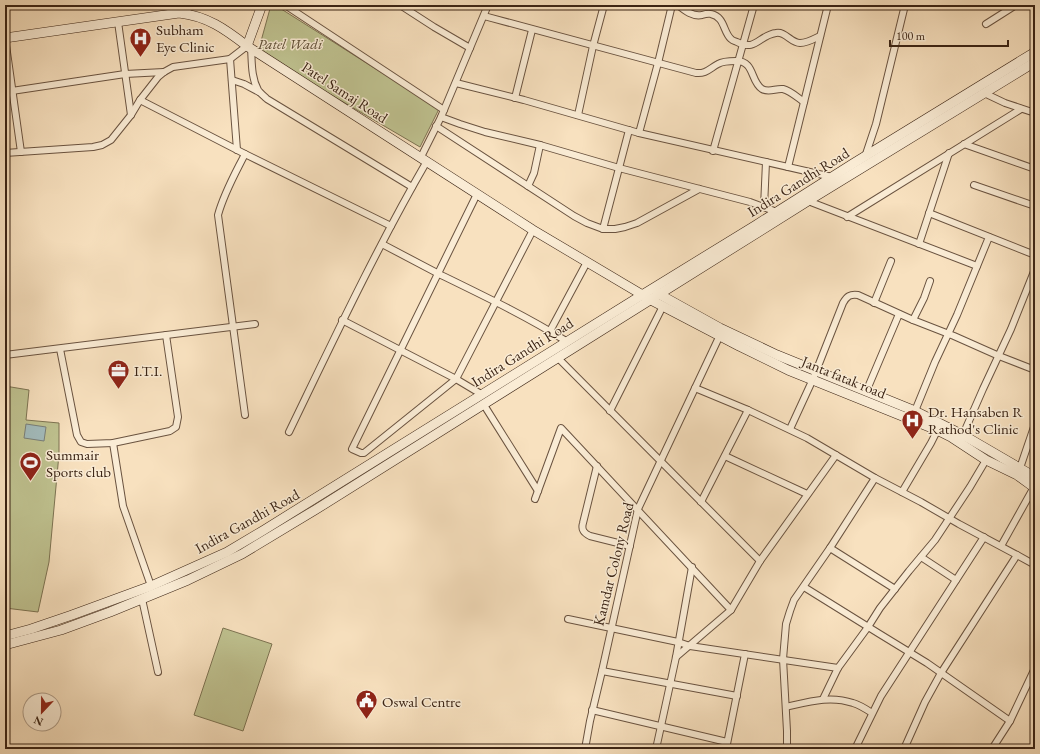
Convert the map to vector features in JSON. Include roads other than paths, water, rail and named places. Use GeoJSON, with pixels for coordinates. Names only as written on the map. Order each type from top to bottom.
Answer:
{"type":"FeatureCollection","features":[{"type":"Feature","properties":{"kind":"main road"},"geometry":{"type":"LineString","coordinates":[[249,47],[262,5]]}},
{"type":"Feature","properties":{"kind":"main road","name":"Patel Samaj Road"},"geometry":{"type":"LineString","coordinates":[[5,38],[179,13],[190,14],[206,20],[222,27],[249,47],[533,230],[642,294]]}},
{"type":"Feature","properties":{"kind":"main road","name":"Indira Gandhi Road"},"geometry":{"type":"LineString","coordinates":[[5,636],[72,615],[151,586],[227,552],[284,518],[642,294],[843,180],[867,161],[1035,52]]}},
{"type":"Feature","properties":{"kind":"main road","name":"Indira Gandhi Road"},"geometry":{"type":"LineString","coordinates":[[5,645],[61,630],[142,599],[188,580],[242,554],[651,300],[781,214],[832,177],[867,161],[1035,62]]}},
{"type":"Feature","properties":{"kind":"main road"},"geometry":{"type":"LineString","coordinates":[[832,177],[843,180]]}},
{"type":"Feature","properties":{"kind":"main road"},"geometry":{"type":"LineString","coordinates":[[651,289],[721,333]]}},
{"type":"Feature","properties":{"kind":"main road","name":"Janta fatak road"},"geometry":{"type":"LineString","coordinates":[[642,294],[663,306],[721,333],[788,370],[814,375],[939,427],[951,437],[962,439],[986,460],[1017,475],[1035,487]]}},
{"type":"Feature","properties":{"kind":"main road"},"geometry":{"type":"LineString","coordinates":[[814,375],[866,392],[915,411],[939,427]]}},
{"type":"Feature","properties":{"kind":"main road"},"geometry":{"type":"LineString","coordinates":[[962,439],[1035,477]]}},
{"type":"Feature","properties":{"kind":"street"},"geometry":{"type":"LineString","coordinates":[[179,5],[190,14]]}},
{"type":"Feature","properties":{"kind":"street"},"geometry":{"type":"LineString","coordinates":[[285,5],[444,110]]}},
{"type":"Feature","properties":{"kind":"street"},"geometry":{"type":"LineString","coordinates":[[400,5],[411,8],[434,27],[470,48]]}},
{"type":"Feature","properties":{"kind":"street"},"geometry":{"type":"LineString","coordinates":[[289,432],[342,320],[412,188],[436,126],[456,83],[488,5]]}},
{"type":"Feature","properties":{"kind":"street"},"geometry":{"type":"LineString","coordinates":[[578,115],[593,46],[604,5]]}},
{"type":"Feature","properties":{"kind":"street"},"geometry":{"type":"LineString","coordinates":[[639,133],[672,5]]}},
{"type":"Feature","properties":{"kind":"street"},"geometry":{"type":"LineString","coordinates":[[678,5],[689,14],[695,16],[711,14],[717,16],[731,39],[743,45],[752,45],[765,37],[778,32],[796,42],[802,43],[820,36]]}},
{"type":"Feature","properties":{"kind":"street"},"geometry":{"type":"LineString","coordinates":[[713,151],[754,5]]}},
{"type":"Feature","properties":{"kind":"street"},"geometry":{"type":"LineString","coordinates":[[788,167],[828,5]]}},
{"type":"Feature","properties":{"kind":"street"},"geometry":{"type":"LineString","coordinates":[[867,161],[905,5]]}},
{"type":"Feature","properties":{"kind":"street"},"geometry":{"type":"LineString","coordinates":[[986,24],[1016,5]]}},
{"type":"Feature","properties":{"kind":"street"},"geometry":{"type":"LineString","coordinates":[[484,16],[696,74],[704,73],[719,63],[726,61],[738,61],[747,65],[760,88],[768,91],[786,89],[804,102]]}},
{"type":"Feature","properties":{"kind":"street"},"geometry":{"type":"LineString","coordinates":[[118,22],[131,115]]}},
{"type":"Feature","properties":{"kind":"street"},"geometry":{"type":"LineString","coordinates":[[515,98],[532,30]]}},
{"type":"Feature","properties":{"kind":"street"},"geometry":{"type":"LineString","coordinates":[[5,38],[21,152]]}},
{"type":"Feature","properties":{"kind":"street"},"geometry":{"type":"LineString","coordinates":[[5,153],[93,147],[102,145],[111,140],[131,115],[140,100],[158,77],[164,72],[173,67],[230,59],[249,47],[254,81],[259,92]]}},
{"type":"Feature","properties":{"kind":"street"},"geometry":{"type":"LineString","coordinates":[[230,59],[237,150]]}},
{"type":"Feature","properties":{"kind":"street"},"geometry":{"type":"LineString","coordinates":[[5,92],[126,74],[164,72]]}},
{"type":"Feature","properties":{"kind":"street"},"geometry":{"type":"LineString","coordinates":[[232,80],[244,84],[259,92],[267,99],[412,188]]}},
{"type":"Feature","properties":{"kind":"street"},"geometry":{"type":"LineString","coordinates":[[456,83],[578,115],[639,133],[832,177]]}},
{"type":"Feature","properties":{"kind":"street"},"geometry":{"type":"LineString","coordinates":[[984,93],[1005,103],[1035,113]]}},
{"type":"Feature","properties":{"kind":"street"},"geometry":{"type":"LineString","coordinates":[[140,100],[391,226]]}},
{"type":"Feature","properties":{"kind":"street"},"geometry":{"type":"LineString","coordinates":[[846,216],[1021,109]]}},
{"type":"Feature","properties":{"kind":"street"},"geometry":{"type":"LineString","coordinates":[[441,117],[485,132],[540,145],[619,168],[750,202],[781,214]]}},
{"type":"Feature","properties":{"kind":"street"},"geometry":{"type":"LineString","coordinates":[[436,126],[587,223],[603,228],[615,229],[637,224],[698,189]]}},
{"type":"Feature","properties":{"kind":"street"},"geometry":{"type":"LineString","coordinates":[[603,228],[629,130]]}},
{"type":"Feature","properties":{"kind":"street"},"geometry":{"type":"LineString","coordinates":[[964,144],[1035,169]]}},
{"type":"Feature","properties":{"kind":"street"},"geometry":{"type":"LineString","coordinates":[[528,186],[534,173],[540,145]]}},
{"type":"Feature","properties":{"kind":"street"},"geometry":{"type":"LineString","coordinates":[[919,244],[950,153]]}},
{"type":"Feature","properties":{"kind":"street"},"geometry":{"type":"LineString","coordinates":[[245,415],[218,215],[227,189],[246,154]]}},
{"type":"Feature","properties":{"kind":"street"},"geometry":{"type":"LineString","coordinates":[[764,207],[766,162]]}},
{"type":"Feature","properties":{"kind":"street"},"geometry":{"type":"LineString","coordinates":[[974,185],[1035,206]]}},
{"type":"Feature","properties":{"kind":"street"},"geometry":{"type":"LineString","coordinates":[[478,194],[352,449],[360,453],[364,453],[456,379],[533,230]]}},
{"type":"Feature","properties":{"kind":"street"},"geometry":{"type":"LineString","coordinates":[[808,201],[977,266]]}},
{"type":"Feature","properties":{"kind":"street"},"geometry":{"type":"LineString","coordinates":[[929,213],[1035,255]]}},
{"type":"Feature","properties":{"kind":"street"},"geometry":{"type":"LineString","coordinates":[[915,411],[989,237]]}},
{"type":"Feature","properties":{"kind":"street"},"geometry":{"type":"LineString","coordinates":[[382,244],[496,301],[550,331],[566,342]]}},
{"type":"Feature","properties":{"kind":"street"},"geometry":{"type":"LineString","coordinates":[[874,303],[891,261]]}},
{"type":"Feature","properties":{"kind":"street"},"geometry":{"type":"LineString","coordinates":[[550,331],[587,262]]}},
{"type":"Feature","properties":{"kind":"street"},"geometry":{"type":"LineString","coordinates":[[962,439],[1011,329],[1035,270]]}},
{"type":"Feature","properties":{"kind":"street"},"geometry":{"type":"LineString","coordinates":[[913,320],[924,298],[930,281]]}},
{"type":"Feature","properties":{"kind":"street"},"geometry":{"type":"LineString","coordinates":[[790,429],[846,298],[852,294],[858,295],[913,320],[1035,370]]}},
{"type":"Feature","properties":{"kind":"street"},"geometry":{"type":"LineString","coordinates":[[610,411],[663,306]]}},
{"type":"Feature","properties":{"kind":"street"},"geometry":{"type":"LineString","coordinates":[[866,392],[899,314]]}},
{"type":"Feature","properties":{"kind":"street"},"geometry":{"type":"LineString","coordinates":[[342,320],[456,379],[481,394]]}},
{"type":"Feature","properties":{"kind":"street"},"geometry":{"type":"LineString","coordinates":[[5,355],[255,324]]}},
{"type":"Feature","properties":{"kind":"street","name":"Kamdar Colony Road"},"geometry":{"type":"LineString","coordinates":[[585,749],[592,710],[638,509],[721,333]]}},
{"type":"Feature","properties":{"kind":"street"},"geometry":{"type":"LineString","coordinates":[[60,349],[77,435],[81,442],[87,444],[113,443],[170,432],[176,427],[178,417],[166,336]]}},
{"type":"Feature","properties":{"kind":"street"},"geometry":{"type":"LineString","coordinates":[[558,358],[760,561]]}},
{"type":"Feature","properties":{"kind":"street"},"geometry":{"type":"LineString","coordinates":[[695,388],[790,429],[875,478],[1035,566]]}},
{"type":"Feature","properties":{"kind":"street"},"geometry":{"type":"LineString","coordinates":[[484,405],[538,491]]}},
{"type":"Feature","properties":{"kind":"street"},"geometry":{"type":"LineString","coordinates":[[701,502],[748,410]]}},
{"type":"Feature","properties":{"kind":"street"},"geometry":{"type":"LineString","coordinates":[[1020,468],[1035,424]]}},
{"type":"Feature","properties":{"kind":"street"},"geometry":{"type":"LineString","coordinates":[[902,492],[939,427]]}},
{"type":"Feature","properties":{"kind":"street"},"geometry":{"type":"LineString","coordinates":[[535,499],[561,428],[732,610]]}},
{"type":"Feature","properties":{"kind":"street"},"geometry":{"type":"LineString","coordinates":[[113,443],[123,506],[151,586]]}},
{"type":"Feature","properties":{"kind":"street"},"geometry":{"type":"LineString","coordinates":[[676,657],[732,610],[760,561],[836,455]]}},
{"type":"Feature","properties":{"kind":"street"},"geometry":{"type":"LineString","coordinates":[[725,456],[807,494]]}},
{"type":"Feature","properties":{"kind":"street"},"geometry":{"type":"LineString","coordinates":[[823,699],[838,668],[880,608],[935,540],[986,460]]}},
{"type":"Feature","properties":{"kind":"street"},"geometry":{"type":"LineString","coordinates":[[597,466],[582,527],[583,530],[590,536],[630,546]]}},
{"type":"Feature","properties":{"kind":"street"},"geometry":{"type":"LineString","coordinates":[[787,749],[783,659],[786,624],[790,611],[794,600],[804,588],[875,478]]}},
{"type":"Feature","properties":{"kind":"street"},"geometry":{"type":"LineString","coordinates":[[1001,546],[1035,487]]}},
{"type":"Feature","properties":{"kind":"street"},"geometry":{"type":"LineString","coordinates":[[854,749],[872,713],[895,674],[984,537]]}},
{"type":"Feature","properties":{"kind":"street"},"geometry":{"type":"LineString","coordinates":[[830,548],[895,589]]}},
{"type":"Feature","properties":{"kind":"street"},"geometry":{"type":"LineString","coordinates":[[904,749],[925,702],[941,673],[1017,555]]}},
{"type":"Feature","properties":{"kind":"street"},"geometry":{"type":"LineString","coordinates":[[921,557],[956,580]]}},
{"type":"Feature","properties":{"kind":"street"},"geometry":{"type":"LineString","coordinates":[[656,749],[676,657],[692,567]]}},
{"type":"Feature","properties":{"kind":"street"},"geometry":{"type":"LineString","coordinates":[[804,588],[909,652],[1010,721]]}},
{"type":"Feature","properties":{"kind":"street"},"geometry":{"type":"LineString","coordinates":[[142,599],[158,672]]}},
{"type":"Feature","properties":{"kind":"street"},"geometry":{"type":"LineString","coordinates":[[568,619],[678,642],[690,646],[838,668]]}},
{"type":"Feature","properties":{"kind":"street"},"geometry":{"type":"LineString","coordinates":[[726,749],[745,654]]}},
{"type":"Feature","properties":{"kind":"street"},"geometry":{"type":"LineString","coordinates":[[992,749],[1010,721],[1035,668]]}},
{"type":"Feature","properties":{"kind":"street"},"geometry":{"type":"LineString","coordinates":[[602,671],[737,696]]}},
{"type":"Feature","properties":{"kind":"street"},"geometry":{"type":"LineString","coordinates":[[786,707],[823,699],[840,700],[852,702],[872,713]]}},
{"type":"Feature","properties":{"kind":"street"},"geometry":{"type":"LineString","coordinates":[[592,710],[727,742]]}},
{"type":"Feature","properties":{"kind":"water"},"geometry":{"type":"Polygon","coordinates":[[[26,424],[46,427],[44,441],[24,438],[26,424]]]}},
{"type":"Feature","properties":{"kind":"place","name":"Subham Eye Clinic"},"geometry":{"type":"Point","coordinates":[141,58]}},
{"type":"Feature","properties":{"kind":"place","name":"I.T.I."},"geometry":{"type":"Point","coordinates":[118,390]}},
{"type":"Feature","properties":{"kind":"place","name":"Dr. Hansaben R Rathod's Clinic"},"geometry":{"type":"Point","coordinates":[913,440]}},
{"type":"Feature","properties":{"kind":"place","name":"Summair Sports club"},"geometry":{"type":"Point","coordinates":[31,482]}},
{"type":"Feature","properties":{"kind":"place","name":"Oswal Centre"},"geometry":{"type":"Point","coordinates":[366,720]}},
{"type":"Feature","properties":{"kind":"park label","name":"Patel Wadi"},"geometry":{"type":"Point","coordinates":[290,43]}}]}
